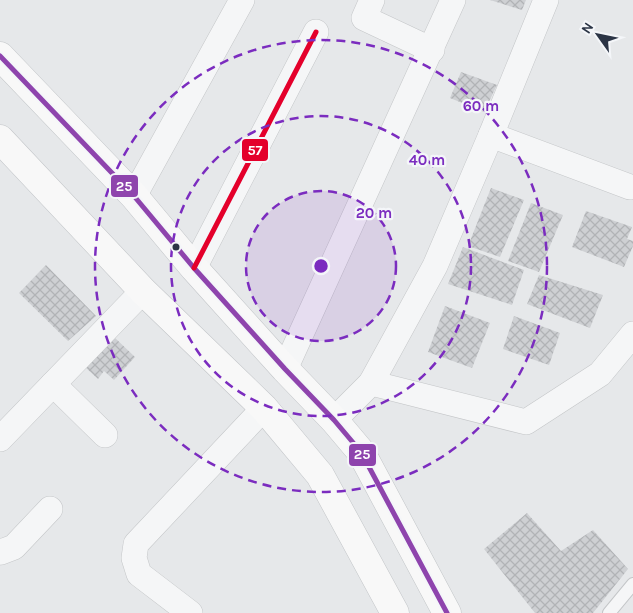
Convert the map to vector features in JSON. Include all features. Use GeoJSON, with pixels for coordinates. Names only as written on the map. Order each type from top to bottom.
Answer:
{"type":"FeatureCollection","features":[{"type":"Feature","properties":{"kind":"main road"},"geometry":{"type":"LineString","coordinates":[[0,56],[134,196],[194,268],[334,420],[361,452],[447,613]]}},
{"type":"Feature","properties":{"kind":"main road"},"geometry":{"type":"LineString","coordinates":[[0,139],[143,291],[264,408],[320,475],[395,613]]}},
{"type":"Feature","properties":{"kind":"street"},"geometry":{"type":"LineString","coordinates":[[134,196],[242,0]]}},
{"type":"Feature","properties":{"kind":"street"},"geometry":{"type":"LineString","coordinates":[[372,0],[364,18],[432,50]]}},
{"type":"Feature","properties":{"kind":"street"},"geometry":{"type":"LineString","coordinates":[[285,369],[432,50],[453,0]]}},
{"type":"Feature","properties":{"kind":"street"},"geometry":{"type":"LineString","coordinates":[[334,420],[370,384],[435,266],[546,0]]}},
{"type":"Feature","properties":{"kind":"street"},"geometry":{"type":"LineString","coordinates":[[194,268],[316,32]]}},
{"type":"Feature","properties":{"kind":"street"},"geometry":{"type":"LineString","coordinates":[[491,135],[630,187]]}},
{"type":"Feature","properties":{"kind":"street"},"geometry":{"type":"LineString","coordinates":[[0,440],[143,291]]}},
{"type":"Feature","properties":{"kind":"street"},"geometry":{"type":"LineString","coordinates":[[370,384],[526,422],[600,374],[633,334]]}},
{"type":"Feature","properties":{"kind":"street"},"geometry":{"type":"LineString","coordinates":[[53,384],[105,435]]}},
{"type":"Feature","properties":{"kind":"street"},"geometry":{"type":"LineString","coordinates":[[190,613],[139,574],[134,558],[136,544],[264,408]]}},
{"type":"Feature","properties":{"kind":"street"},"geometry":{"type":"LineString","coordinates":[[0,551],[14,547],[50,509]]}},
{"type":"Feature","properties":{"kind":"lane"},"geometry":{"type":"LineString","coordinates":[[609,613],[633,584]]}},
{"type":"Feature","properties":{"kind":"building"},"geometry":{"type":"Polygon","coordinates":[[[490,0],[526,0],[522,10],[490,0]]]}},
{"type":"Feature","properties":{"kind":"building"},"geometry":{"type":"Polygon","coordinates":[[[461,72],[497,85],[484,112],[450,98],[461,72]]]}},
{"type":"Feature","properties":{"kind":"building"},"geometry":{"type":"Polygon","coordinates":[[[491,188],[524,200],[500,257],[468,246],[491,188]]]}},
{"type":"Feature","properties":{"kind":"building"},"geometry":{"type":"Polygon","coordinates":[[[531,203],[563,215],[539,272],[508,261],[531,203]]]}},
{"type":"Feature","properties":{"kind":"building"},"geometry":{"type":"Polygon","coordinates":[[[586,211],[632,227],[627,239],[633,241],[633,246],[624,267],[572,247],[586,211]]]}},
{"type":"Feature","properties":{"kind":"building"},"geometry":{"type":"Polygon","coordinates":[[[463,247],[524,270],[512,305],[448,284],[463,247]]]}},
{"type":"Feature","properties":{"kind":"building"},"geometry":{"type":"Polygon","coordinates":[[[46,265],[96,316],[68,341],[19,293],[46,265]]]}},
{"type":"Feature","properties":{"kind":"building"},"geometry":{"type":"Polygon","coordinates":[[[539,275],[603,295],[590,328],[527,304],[539,275]]]}},
{"type":"Feature","properties":{"kind":"building"},"geometry":{"type":"Polygon","coordinates":[[[445,306],[490,323],[472,368],[428,352],[445,306]]]}},
{"type":"Feature","properties":{"kind":"building"},"geometry":{"type":"Polygon","coordinates":[[[514,316],[560,333],[549,365],[503,349],[514,316]]]}},
{"type":"Feature","properties":{"kind":"building"},"geometry":{"type":"Polygon","coordinates":[[[113,336],[135,357],[114,380],[104,371],[98,379],[84,366],[113,336]]]}},
{"type":"Feature","properties":{"kind":"building"},"geometry":{"type":"Polygon","coordinates":[[[527,513],[561,551],[593,530],[628,569],[593,613],[535,613],[484,549],[527,513]]]}},
{"type":"Feature","properties":{"kind":"transit line","name":"57"},"geometry":{"type":"LineString","coordinates":[[194,268],[316,32]]}},
{"type":"Feature","properties":{"kind":"transit line","name":"25"},"geometry":{"type":"LineString","coordinates":[[0,56],[134,196],[194,268],[334,420],[361,452],[447,613]]}}]}
